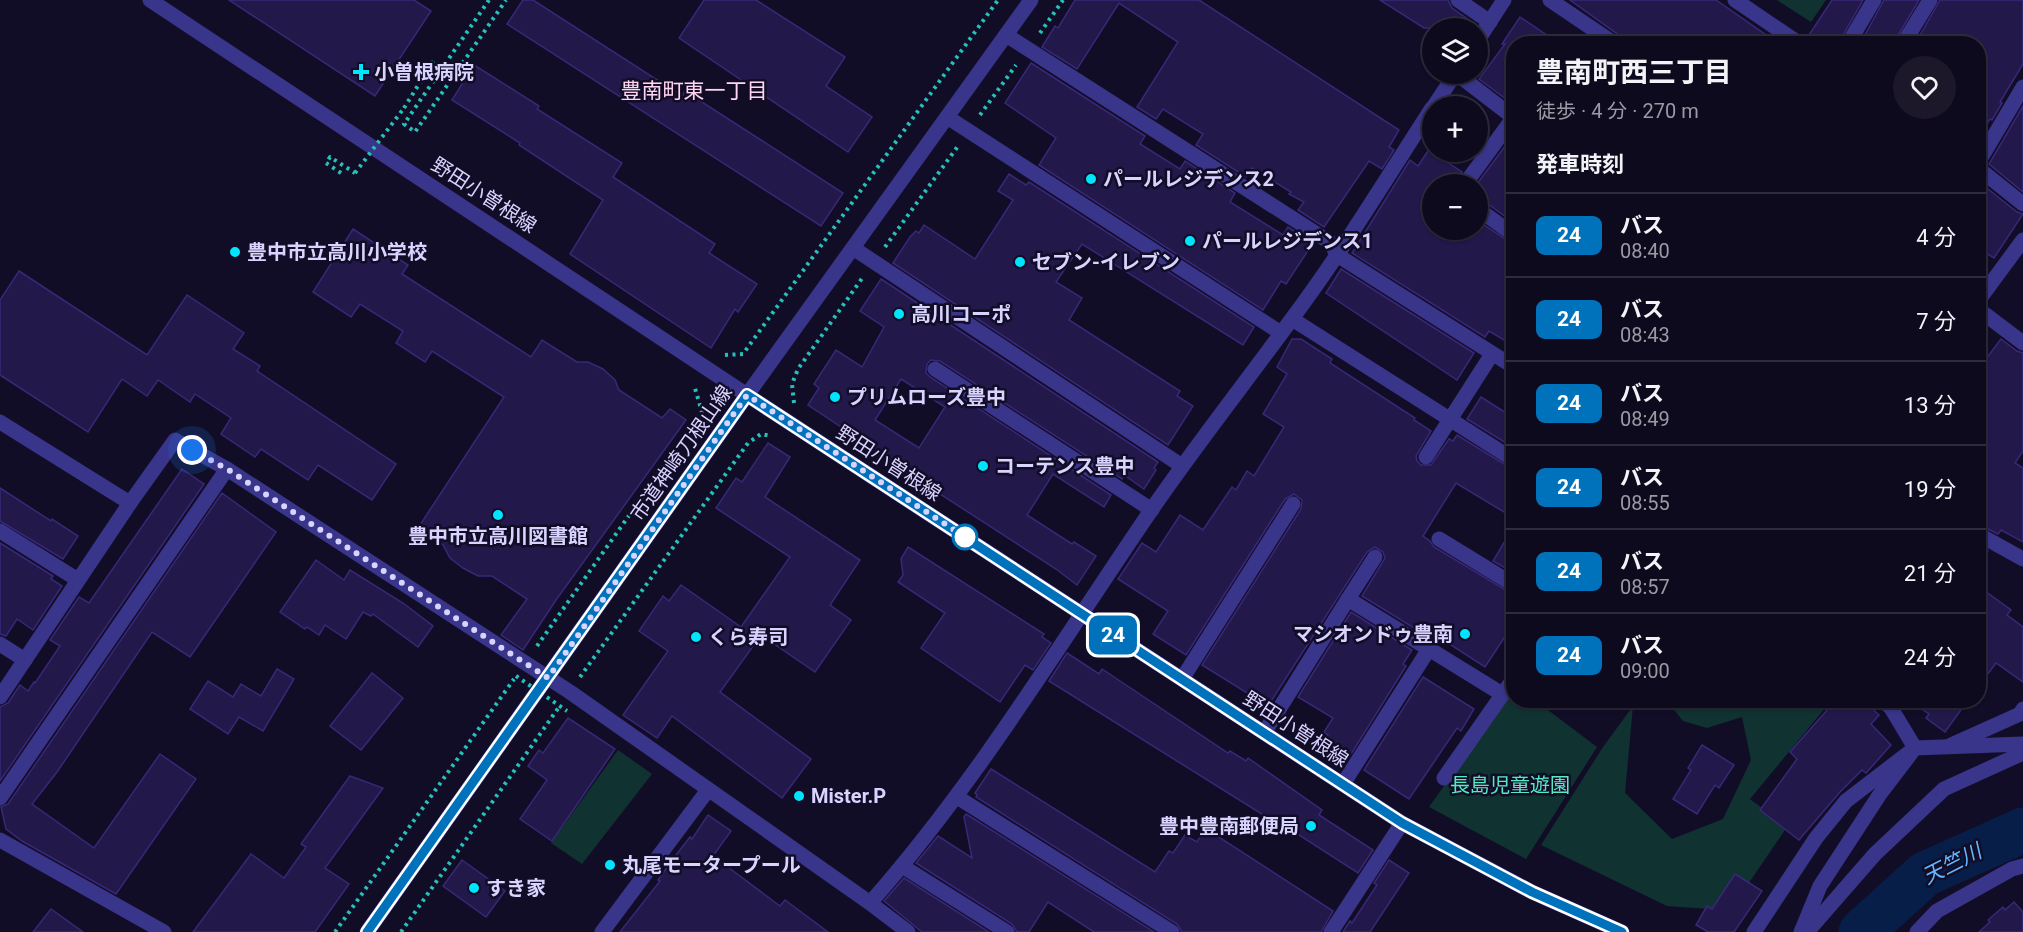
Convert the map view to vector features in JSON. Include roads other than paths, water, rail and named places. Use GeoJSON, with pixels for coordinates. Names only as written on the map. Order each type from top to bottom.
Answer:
{"type":"FeatureCollection","features":[{"type":"Feature","properties":{"kind":"street","name":"野田小曽根線"},"geometry":{"type":"LineString","coordinates":[[150,0],[747,395],[1402,823],[1532,892],[1622,932]]}},
{"type":"Feature","properties":{"kind":"street","name":"市道神崎刀根山線"},"geometry":{"type":"LineString","coordinates":[[367,932],[747,395],[1031,0]]}},
{"type":"Feature","properties":{"kind":"street"},"geometry":{"type":"LineString","coordinates":[[1458,0],[1490,22]]}},
{"type":"Feature","properties":{"kind":"street"},"geometry":{"type":"LineString","coordinates":[[1488,25],[1504,0]]}},
{"type":"Feature","properties":{"kind":"street"},"geometry":{"type":"LineString","coordinates":[[1551,0],[1603,36]]}},
{"type":"Feature","properties":{"kind":"street"},"geometry":{"type":"LineString","coordinates":[[1735,0],[1788,36]]}},
{"type":"Feature","properties":{"kind":"street"},"geometry":{"type":"LineString","coordinates":[[1853,36],[1874,0]]}},
{"type":"Feature","properties":{"kind":"street"},"geometry":{"type":"LineString","coordinates":[[1908,36],[1930,0]]}},
{"type":"Feature","properties":{"kind":"street"},"geometry":{"type":"LineString","coordinates":[[1006,35],[1331,243],[1337,255],[1506,362]]}},
{"type":"Feature","properties":{"kind":"street"},"geometry":{"type":"LineString","coordinates":[[1469,84],[1506,112]]}},
{"type":"Feature","properties":{"kind":"street"},"geometry":{"type":"LineString","coordinates":[[1986,149],[2023,87]]}},
{"type":"Feature","properties":{"kind":"street"},"geometry":{"type":"LineString","coordinates":[[947,117],[1281,333]]}},
{"type":"Feature","properties":{"kind":"street"},"geometry":{"type":"LineString","coordinates":[[870,903],[957,797],[1182,466],[1337,255],[1422,124]]}},
{"type":"Feature","properties":{"kind":"street"},"geometry":{"type":"LineString","coordinates":[[1472,174],[1506,127]]}},
{"type":"Feature","properties":{"kind":"street"},"geometry":{"type":"LineString","coordinates":[[1986,174],[2023,204]]}},
{"type":"Feature","properties":{"kind":"street"},"geometry":{"type":"LineString","coordinates":[[1488,216],[1506,229]]}},
{"type":"Feature","properties":{"kind":"street"},"geometry":{"type":"LineString","coordinates":[[1986,290],[2023,240]]}},
{"type":"Feature","properties":{"kind":"street"},"geometry":{"type":"LineString","coordinates":[[853,248],[1182,466]]}},
{"type":"Feature","properties":{"kind":"street"},"geometry":{"type":"LineString","coordinates":[[1986,315],[2023,343]]}},
{"type":"Feature","properties":{"kind":"street"},"geometry":{"type":"LineString","coordinates":[[1292,319],[1506,455]]}},
{"type":"Feature","properties":{"kind":"street"},"geometry":{"type":"LineString","coordinates":[[1426,457],[1492,354]]}},
{"type":"Feature","properties":{"kind":"street"},"geometry":{"type":"LineString","coordinates":[[935,369],[1152,510]]}},
{"type":"Feature","properties":{"kind":"street"},"geometry":{"type":"LineString","coordinates":[[0,422],[130,503]]}},
{"type":"Feature","properties":{"kind":"street"},"geometry":{"type":"LineString","coordinates":[[0,697],[175,440],[227,469],[548,678],[908,932]]}},
{"type":"Feature","properties":{"kind":"street"},"geometry":{"type":"LineString","coordinates":[[0,798],[227,469]]}},
{"type":"Feature","properties":{"kind":"street"},"geometry":{"type":"LineString","coordinates":[[1182,680],[1293,504]]}},
{"type":"Feature","properties":{"kind":"street"},"geometry":{"type":"LineString","coordinates":[[0,531],[78,580]]}},
{"type":"Feature","properties":{"kind":"street"},"geometry":{"type":"LineString","coordinates":[[1986,538],[2023,559]]}},
{"type":"Feature","properties":{"kind":"street"},"geometry":{"type":"LineString","coordinates":[[1439,539],[1506,580]]}},
{"type":"Feature","properties":{"kind":"street"},"geometry":{"type":"LineString","coordinates":[[1264,732],[1375,557]]}},
{"type":"Feature","properties":{"kind":"street"},"geometry":{"type":"LineString","coordinates":[[1348,599],[1502,694]]}},
{"type":"Feature","properties":{"kind":"street"},"geometry":{"type":"LineString","coordinates":[[0,644],[25,660]]}},
{"type":"Feature","properties":{"kind":"street"},"geometry":{"type":"LineString","coordinates":[[1343,784],[1429,649]]}},
{"type":"Feature","properties":{"kind":"street"},"geometry":{"type":"LineString","coordinates":[[1444,778],[1506,689]]}},
{"type":"Feature","properties":{"kind":"street"},"geometry":{"type":"LineString","coordinates":[[1891,708],[1915,748]]}},
{"type":"Feature","properties":{"kind":"street"},"geometry":{"type":"LineString","coordinates":[[1943,748],[2020,714],[2023,709]]}},
{"type":"Feature","properties":{"kind":"street"},"geometry":{"type":"LineString","coordinates":[[1754,932],[1816,838],[1846,801],[1915,748],[2023,744]]}},
{"type":"Feature","properties":{"kind":"street"},"geometry":{"type":"LineString","coordinates":[[1801,932],[1820,886],[1880,794],[1915,748]]}},
{"type":"Feature","properties":{"kind":"street"},"geometry":{"type":"LineString","coordinates":[[1808,932],[1875,854],[1944,789],[2023,753]]}},
{"type":"Feature","properties":{"kind":"street"},"geometry":{"type":"LineString","coordinates":[[602,932],[708,790]]}},
{"type":"Feature","properties":{"kind":"street"},"geometry":{"type":"LineString","coordinates":[[957,797],[1172,932]]}},
{"type":"Feature","properties":{"kind":"street"},"geometry":{"type":"LineString","coordinates":[[1331,932],[1402,823]]}},
{"type":"Feature","properties":{"kind":"street"},"geometry":{"type":"LineString","coordinates":[[0,840],[164,932]]}},
{"type":"Feature","properties":{"kind":"street"},"geometry":{"type":"LineString","coordinates":[[902,866],[1007,932]]}},
{"type":"Feature","properties":{"kind":"street"},"geometry":{"type":"LineString","coordinates":[[1917,932],[1937,910],[2012,869],[2023,866]]}},
{"type":"Feature","properties":{"kind":"waterway","name":"天竺川"},"geometry":{"type":"LineString","coordinates":[[1861,932],[1925,874],[2023,830]]}},
{"type":"Feature","properties":{"kind":"place","name":"小曽根病院"},"geometry":{"type":"Point","coordinates":[361,72]}},
{"type":"Feature","properties":{"kind":"place","name":"パールレジデンス2"},"geometry":{"type":"Point","coordinates":[1091,179]}},
{"type":"Feature","properties":{"kind":"place","name":"パールレジデンス1"},"geometry":{"type":"Point","coordinates":[1190,241]}},
{"type":"Feature","properties":{"kind":"place","name":"豊中市立高川小学校"},"geometry":{"type":"Point","coordinates":[235,252]}},
{"type":"Feature","properties":{"kind":"place","name":"セブン-イレブン"},"geometry":{"type":"Point","coordinates":[1020,262]}},
{"type":"Feature","properties":{"kind":"place","name":"高川コーポ"},"geometry":{"type":"Point","coordinates":[899,314]}},
{"type":"Feature","properties":{"kind":"place","name":"プリムローズ豊中"},"geometry":{"type":"Point","coordinates":[835,397]}},
{"type":"Feature","properties":{"kind":"place","name":"コーテンス豊中"},"geometry":{"type":"Point","coordinates":[983,466]}},
{"type":"Feature","properties":{"kind":"place","name":"豊中市立高川図書館"},"geometry":{"type":"Point","coordinates":[498,515]}},
{"type":"Feature","properties":{"kind":"place","name":"マシオンドゥ豊南"},"geometry":{"type":"Point","coordinates":[1465,634]}},
{"type":"Feature","properties":{"kind":"place","name":"くら寿司"},"geometry":{"type":"Point","coordinates":[696,637]}},
{"type":"Feature","properties":{"kind":"place","name":"Mister.P"},"geometry":{"type":"Point","coordinates":[799,796]}},
{"type":"Feature","properties":{"kind":"place","name":"豊中豊南郵便局"},"geometry":{"type":"Point","coordinates":[1311,826]}},
{"type":"Feature","properties":{"kind":"place","name":"丸尾モータープール"},"geometry":{"type":"Point","coordinates":[610,865]}},
{"type":"Feature","properties":{"kind":"place","name":"すき家"},"geometry":{"type":"Point","coordinates":[474,888]}},
{"type":"Feature","properties":{"kind":"district","name":"豊南町東一丁目"},"geometry":{"type":"Point","coordinates":[694,91]}},
{"type":"Feature","properties":{"kind":"park label","name":"長島児童遊園"},"geometry":{"type":"Point","coordinates":[1510,785]}}]}
